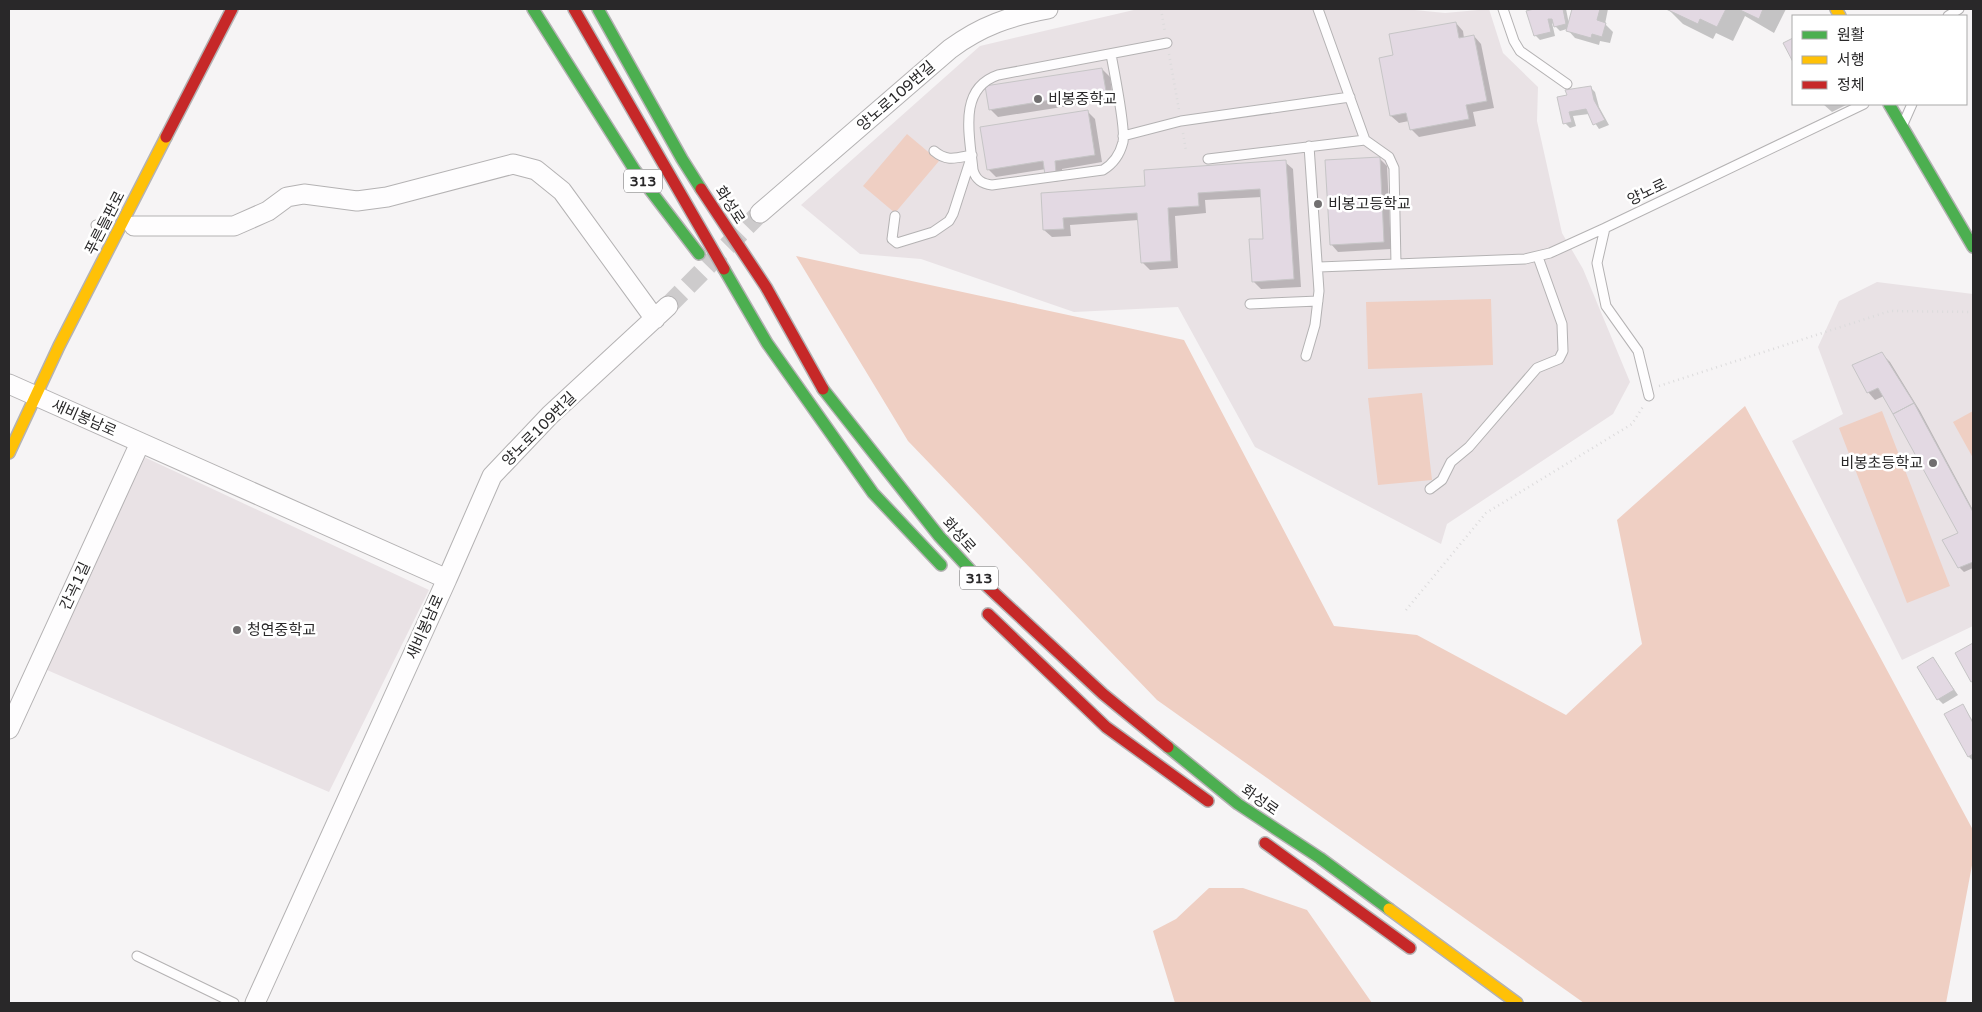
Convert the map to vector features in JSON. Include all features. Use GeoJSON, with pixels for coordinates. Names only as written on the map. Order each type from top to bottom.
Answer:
{"type":"FeatureCollection","features":[{"type":"Feature","properties":{"kind":"main road","name":"푸른들판로"},"geometry":{"type":"LineString","coordinates":[[9,453],[63,337],[232,9]]}},
{"type":"Feature","properties":{"kind":"main road","name":"313"},"geometry":{"type":"LineString","coordinates":[[533,9],[634,169],[768,343],[872,493],[947,572]]}},
{"type":"Feature","properties":{"kind":"main road","name":"313"},"geometry":{"type":"LineString","coordinates":[[574,9],[768,343]]}},
{"type":"Feature","properties":{"kind":"main road","name":"화성로"},"geometry":{"type":"LineString","coordinates":[[598,9],[682,159],[766,287],[824,390],[938,536],[982,582],[1103,694],[1238,804],[1320,858],[1517,1003]]}},
{"type":"Feature","properties":{"kind":"main road"},"geometry":{"type":"LineString","coordinates":[[1890,105],[1973,247]]}},
{"type":"Feature","properties":{"kind":"main road","name":"313"},"geometry":{"type":"LineString","coordinates":[[981,607],[1106,727],[1219,809]]}},
{"type":"Feature","properties":{"kind":"main road"},"geometry":{"type":"LineString","coordinates":[[1259,839],[1421,956]]}},
{"type":"Feature","properties":{"kind":"street","name":"양노로109번길"},"geometry":{"type":"LineString","coordinates":[[760,213],[950,49],[969,35],[987,26],[1048,9]]}},
{"type":"Feature","properties":{"kind":"street"},"geometry":{"type":"LineString","coordinates":[[134,226],[234,226],[268,211],[288,197],[304,194],[356,201],[388,197],[513,164],[536,170],[562,191],[655,320]]}},
{"type":"Feature","properties":{"kind":"street","name":"양노로109번길"},"geometry":{"type":"LineString","coordinates":[[447,579],[492,476],[550,415],[668,306]]}},
{"type":"Feature","properties":{"kind":"street","name":"새비봉남로"},"geometry":{"type":"LineString","coordinates":[[9,384],[447,579],[255,1003]]}},
{"type":"Feature","properties":{"kind":"street","name":"간곡1길"},"geometry":{"type":"LineString","coordinates":[[9,729],[140,443]]}},
{"type":"Feature","properties":{"kind":"lane"},"geometry":{"type":"LineString","coordinates":[[1318,9],[1364,140],[1389,157],[1394,168],[1396,264]]}},
{"type":"Feature","properties":{"kind":"lane"},"geometry":{"type":"LineString","coordinates":[[1506,10],[1514,41],[1520,51],[1567,84]]}},
{"type":"Feature","properties":{"kind":"lane"},"geometry":{"type":"LineString","coordinates":[[1111,54],[1124,136],[1121,150],[1115,160],[1103,170],[992,185],[981,183],[974,175],[968,107],[984,82],[998,75],[1167,43]]}},
{"type":"Feature","properties":{"kind":"lane"},"geometry":{"type":"LineString","coordinates":[[1124,136],[1181,121],[1350,97]]}},
{"type":"Feature","properties":{"kind":"lane","name":"양노로"},"geometry":{"type":"LineString","coordinates":[[1538,257],[1605,228],[1862,105]]}},
{"type":"Feature","properties":{"kind":"lane"},"geometry":{"type":"LineString","coordinates":[[1901,127],[1912,105]]}},
{"type":"Feature","properties":{"kind":"lane"},"geometry":{"type":"LineString","coordinates":[[1208,159],[1364,140]]}},
{"type":"Feature","properties":{"kind":"lane"},"geometry":{"type":"LineString","coordinates":[[1306,356],[1315,325],[1320,267],[1309,146]]}},
{"type":"Feature","properties":{"kind":"lane"},"geometry":{"type":"LineString","coordinates":[[934,151],[941,157],[949,159],[972,155]]}},
{"type":"Feature","properties":{"kind":"lane"},"geometry":{"type":"LineString","coordinates":[[895,216],[892,239],[897,243],[934,232],[944,226],[953,214],[972,155]]}},
{"type":"Feature","properties":{"kind":"lane"},"geometry":{"type":"LineString","coordinates":[[1605,228],[1597,263],[1606,306],[1638,351],[1649,396]]}},
{"type":"Feature","properties":{"kind":"lane"},"geometry":{"type":"LineString","coordinates":[[1320,267],[1538,257],[1562,324],[1564,351],[1559,359],[1537,368],[1469,447],[1451,462],[1442,480],[1430,489]]}},
{"type":"Feature","properties":{"kind":"lane"},"geometry":{"type":"LineString","coordinates":[[1250,304],[1318,300]]}},
{"type":"Feature","properties":{"kind":"lane"},"geometry":{"type":"LineString","coordinates":[[137,956],[234,1003]]}},
{"type":"Feature","properties":{"kind":"path"},"geometry":{"type":"LineString","coordinates":[[1161,9],[1176,90]]}},
{"type":"Feature","properties":{"kind":"path"},"geometry":{"type":"LineString","coordinates":[[1406,610],[1486,514],[1632,424],[1654,388],[1890,311],[1973,312]]}},
{"type":"Feature","properties":{"kind":"shaded area"},"geometry":{"type":"Polygon","coordinates":[[[1138,9],[1405,9],[1445,13],[1489,9],[1503,53],[1538,87],[1537,121],[1562,233],[1583,269],[1630,382],[1613,414],[1447,524],[1441,544],[1255,447],[1178,307],[1074,312],[921,259],[860,254],[801,205],[980,46],[1138,9]]]}},
{"type":"Feature","properties":{"kind":"shaded area"},"geometry":{"type":"Polygon","coordinates":[[[907,134],[939,161],[895,213],[863,186],[907,134]]]}},
{"type":"Feature","properties":{"kind":"shaded area"},"geometry":{"type":"Polygon","coordinates":[[[796,256],[1184,340],[1334,626],[1417,635],[1566,715],[1642,644],[1617,520],[1745,406],[1973,830],[1973,860],[1946,1003],[1584,1003],[1157,700],[908,441],[796,256]]]}},
{"type":"Feature","properties":{"kind":"shaded area"},"geometry":{"type":"Polygon","coordinates":[[[1877,282],[1973,294],[1973,626],[1902,660],[1792,441],[1843,414],[1818,347],[1839,301],[1877,282]]]}},
{"type":"Feature","properties":{"kind":"shaded area"},"geometry":{"type":"Polygon","coordinates":[[[1491,299],[1493,365],[1368,369],[1366,302],[1491,299]]]}},
{"type":"Feature","properties":{"kind":"shaded area"},"geometry":{"type":"Polygon","coordinates":[[[1422,393],[1432,480],[1378,485],[1368,398],[1422,393]]]}},
{"type":"Feature","properties":{"kind":"shaded area"},"geometry":{"type":"Polygon","coordinates":[[[1882,411],[1950,586],[1907,603],[1839,428],[1882,411]]]}},
{"type":"Feature","properties":{"kind":"shaded area"},"geometry":{"type":"Polygon","coordinates":[[[1973,411],[1973,458],[1953,422],[1973,411]]]}},
{"type":"Feature","properties":{"kind":"shaded area","name":"청연중학교"},"geometry":{"type":"Polygon","coordinates":[[[142,456],[429,590],[329,792],[47,670],[142,456]]]}},
{"type":"Feature","properties":{"kind":"shaded area"},"geometry":{"type":"Polygon","coordinates":[[[1209,888],[1243,888],[1307,910],[1372,1003],[1175,1003],[1153,931],[1176,919],[1209,888]]]}},
{"type":"Feature","properties":{"kind":"building"},"geometry":{"type":"Polygon","coordinates":[[[1534,9],[1563,9],[1566,24],[1554,27],[1552,19],[1548,19],[1551,32],[1534,36],[1526,11],[1534,9]]]}},
{"type":"Feature","properties":{"kind":"building"},"geometry":{"type":"Polygon","coordinates":[[[1572,9],[1600,9],[1597,20],[1606,23],[1602,37],[1592,34],[1591,38],[1566,31],[1572,9]]]}},
{"type":"Feature","properties":{"kind":"building"},"geometry":{"type":"Polygon","coordinates":[[[1666,9],[1726,9],[1717,27],[1700,19],[1698,24],[1666,9]]]}},
{"type":"Feature","properties":{"kind":"building"},"geometry":{"type":"Polygon","coordinates":[[[1738,9],[1763,9],[1759,19],[1738,9]]]}},
{"type":"Feature","properties":{"kind":"building"},"geometry":{"type":"Polygon","coordinates":[[[1456,22],[1459,38],[1474,35],[1487,101],[1466,105],[1469,119],[1410,130],[1406,113],[1390,116],[1379,58],[1393,55],[1389,34],[1456,22]]]}},
{"type":"Feature","properties":{"kind":"building"},"geometry":{"type":"Polygon","coordinates":[[[1792,38],[1792,60],[1783,43],[1792,38]]]}},
{"type":"Feature","properties":{"kind":"building"},"geometry":{"type":"Polygon","coordinates":[[[1102,68],[1106,91],[989,110],[985,86],[1102,68]]]}},
{"type":"Feature","properties":{"kind":"building"},"geometry":{"type":"Polygon","coordinates":[[[1591,86],[1594,100],[1605,120],[1593,125],[1586,109],[1569,112],[1572,122],[1563,124],[1557,97],[1567,95],[1565,90],[1591,86]]]}},
{"type":"Feature","properties":{"kind":"building"},"geometry":{"type":"Polygon","coordinates":[[[1088,110],[1095,155],[1055,161],[1056,173],[1045,175],[1043,161],[987,170],[980,127],[1088,110]]]}},
{"type":"Feature","properties":{"kind":"building"},"geometry":{"type":"Polygon","coordinates":[[[1380,157],[1384,242],[1330,245],[1325,160],[1380,157]]]}},
{"type":"Feature","properties":{"kind":"building"},"geometry":{"type":"Polygon","coordinates":[[[1286,160],[1294,279],[1252,282],[1249,239],[1263,239],[1260,189],[1198,193],[1199,206],[1168,208],[1171,261],[1141,263],[1137,213],[1063,218],[1064,229],[1043,230],[1041,193],[1145,186],[1144,170],[1286,160]]]}},
{"type":"Feature","properties":{"kind":"building"},"geometry":{"type":"Polygon","coordinates":[[[1882,352],[1914,403],[1893,414],[1878,388],[1867,393],[1852,365],[1882,352]]]}},
{"type":"Feature","properties":{"kind":"building","name":"비봉초등학교"},"geometry":{"type":"Polygon","coordinates":[[[1914,403],[1973,512],[1973,562],[1958,568],[1942,540],[1958,533],[1893,414],[1914,403]]]}},
{"type":"Feature","properties":{"kind":"building"},"geometry":{"type":"Polygon","coordinates":[[[1973,643],[1973,681],[1971,682],[1955,653],[1973,643]]]}},
{"type":"Feature","properties":{"kind":"building"},"geometry":{"type":"Polygon","coordinates":[[[1933,657],[1954,690],[1937,700],[1917,667],[1933,657]]]}},
{"type":"Feature","properties":{"kind":"building"},"geometry":{"type":"Polygon","coordinates":[[[1963,704],[1973,723],[1973,754],[1968,757],[1944,714],[1963,704]]]}},
{"type":"Feature","properties":{"kind":"tunnel"},"geometry":{"type":"LineString","coordinates":[[668,306],[760,213]]}},
{"type":"Feature","properties":{"kind":"traffic: fast"},"geometry":{"type":"LineString","coordinates":[[533,9],[634,169],[699,254]]}},
{"type":"Feature","properties":{"kind":"traffic: fast"},"geometry":{"type":"LineString","coordinates":[[598,9],[682,159],[701,189]]}},
{"type":"Feature","properties":{"kind":"traffic: fast"},"geometry":{"type":"LineString","coordinates":[[1890,105],[1973,247]]}},
{"type":"Feature","properties":{"kind":"traffic: fast"},"geometry":{"type":"LineString","coordinates":[[724,269],[767,343],[873,493],[941,565]]}},
{"type":"Feature","properties":{"kind":"traffic: fast"},"geometry":{"type":"LineString","coordinates":[[823,389],[939,536],[975,575]]}},
{"type":"Feature","properties":{"kind":"traffic: fast"},"geometry":{"type":"LineString","coordinates":[[1168,747],[1238,804],[1320,858],[1389,909]]}},
{"type":"Feature","properties":{"kind":"traffic: slow"},"geometry":{"type":"LineString","coordinates":[[1836,9],[1839,15]]}},
{"type":"Feature","properties":{"kind":"traffic: slow"},"geometry":{"type":"LineString","coordinates":[[9,453],[59,346],[166,137]]}},
{"type":"Feature","properties":{"kind":"traffic: slow"},"geometry":{"type":"LineString","coordinates":[[1389,909],[1517,1003]]}},
{"type":"Feature","properties":{"kind":"traffic: jam"},"geometry":{"type":"LineString","coordinates":[[166,137],[232,9]]}},
{"type":"Feature","properties":{"kind":"traffic: jam"},"geometry":{"type":"LineString","coordinates":[[574,9],[724,269]]}},
{"type":"Feature","properties":{"kind":"traffic: jam"},"geometry":{"type":"LineString","coordinates":[[701,189],[766,287],[823,389]]}},
{"type":"Feature","properties":{"kind":"traffic: jam"},"geometry":{"type":"LineString","coordinates":[[975,575],[1103,694],[1168,747]]}},
{"type":"Feature","properties":{"kind":"traffic: jam"},"geometry":{"type":"LineString","coordinates":[[988,614],[1106,727],[1208,801]]}},
{"type":"Feature","properties":{"kind":"traffic: jam"},"geometry":{"type":"LineString","coordinates":[[1265,843],[1410,948]]}},
{"type":"Feature","properties":{"kind":"place","name":"비봉중학교"},"geometry":{"type":"Point","coordinates":[1038,99]}},
{"type":"Feature","properties":{"kind":"place","name":"비봉고등학교"},"geometry":{"type":"Point","coordinates":[1318,204]}},
{"type":"Feature","properties":{"kind":"place","name":"비봉초등학교"},"geometry":{"type":"Point","coordinates":[1933,463]}},
{"type":"Feature","properties":{"kind":"place","name":"청연중학교"},"geometry":{"type":"Point","coordinates":[237,630]}}]}
